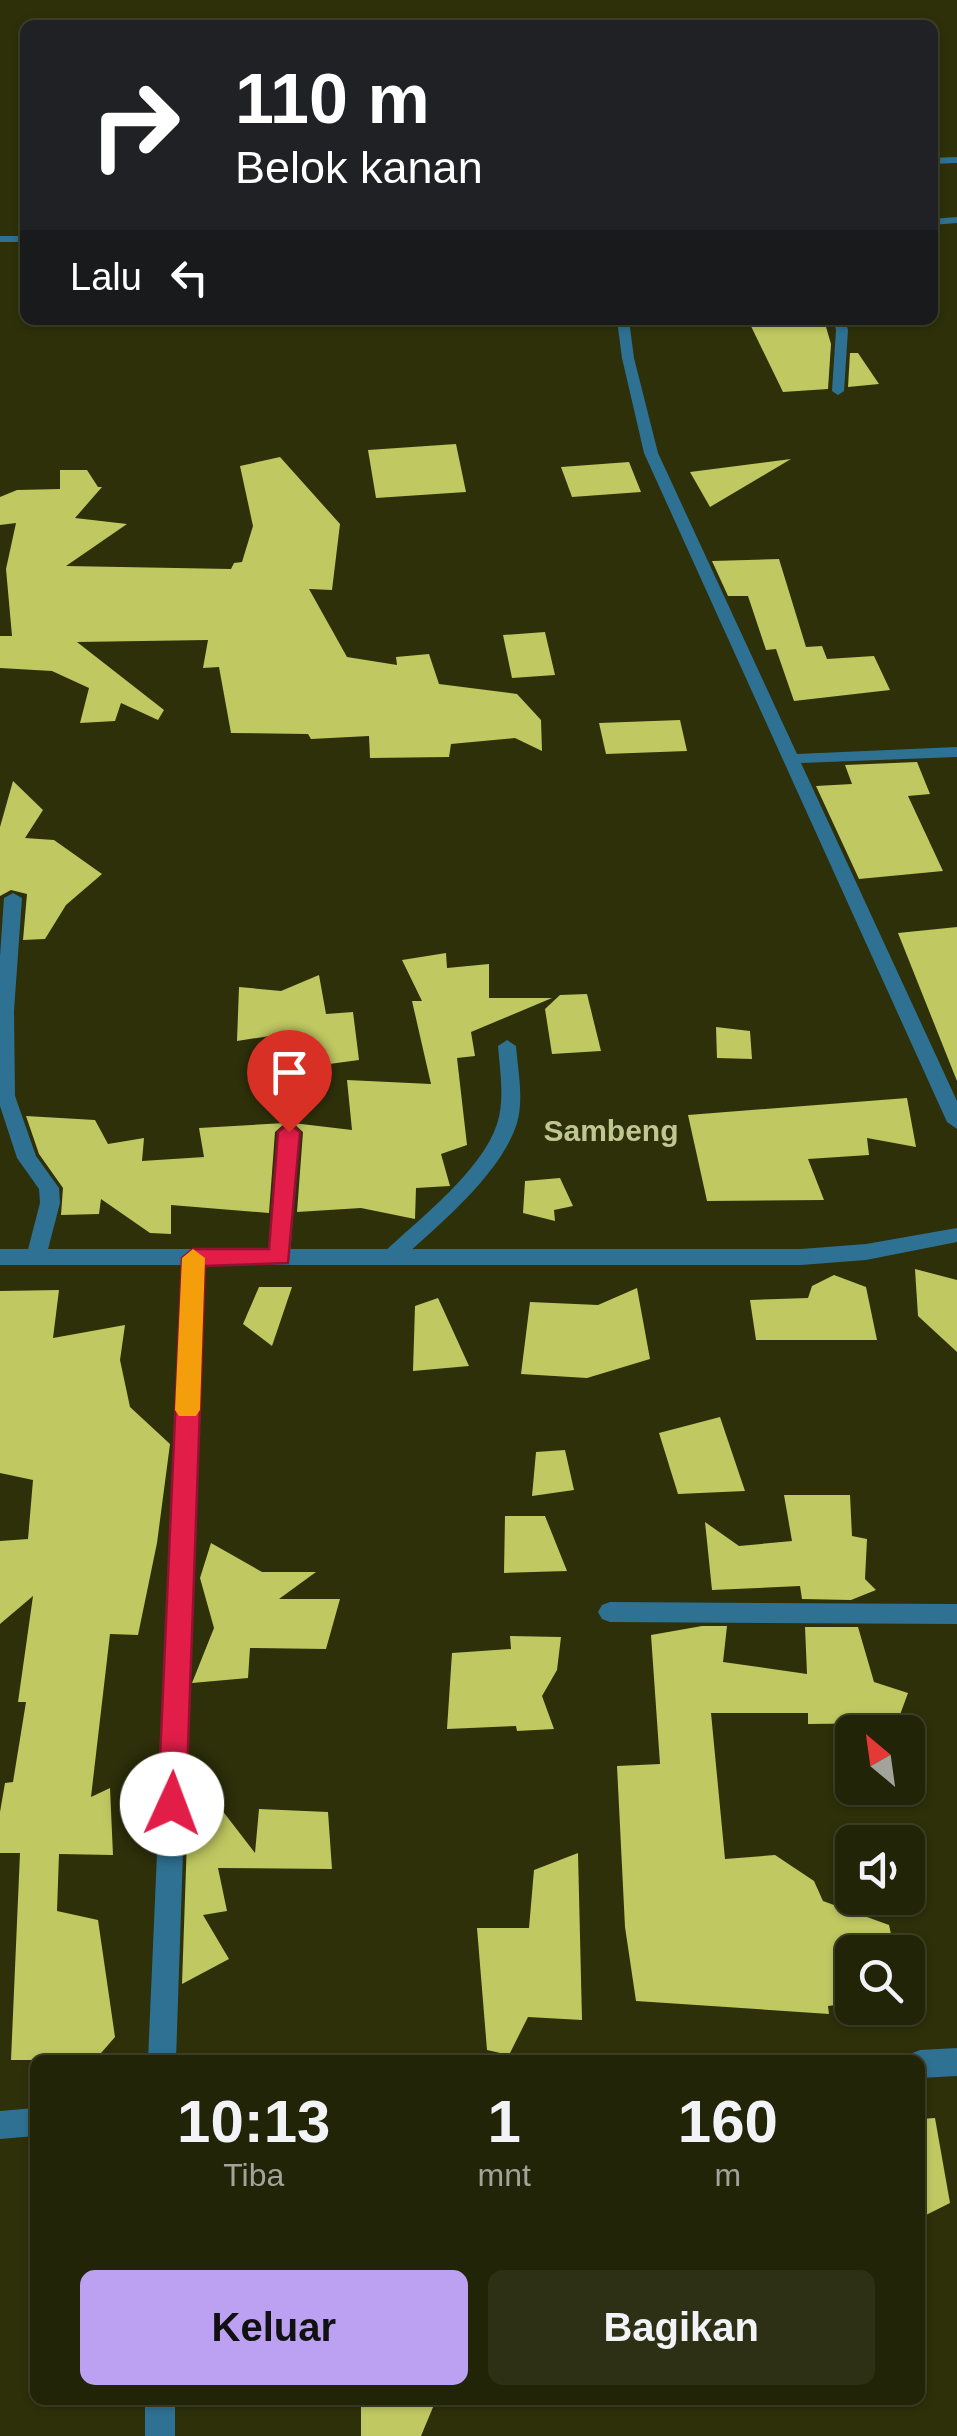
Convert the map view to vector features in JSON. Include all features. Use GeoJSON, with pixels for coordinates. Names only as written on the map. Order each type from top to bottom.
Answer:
{"type":"FeatureCollection","features":[{"type":"Feature","properties":{"kind":"street"},"geometry":{"type":"LineString","coordinates":[[625,325],[628,358],[651,452],[957,1122]]}},
{"type":"Feature","properties":{"kind":"street"},"geometry":{"type":"LineString","coordinates":[[838,391],[840,325]]}},
{"type":"Feature","properties":{"kind":"street"},"geometry":{"type":"LineString","coordinates":[[791,759],[957,752]]}},
{"type":"Feature","properties":{"kind":"street"},"geometry":{"type":"LineString","coordinates":[[13,898],[5,1011],[6,1096],[27,1158],[49,1188],[50,1203],[36,1257]]}},
{"type":"Feature","properties":{"kind":"street"},"geometry":{"type":"LineString","coordinates":[[390,1258],[476,1172],[506,1128],[511,1089],[507,1046]]}},
{"type":"Feature","properties":{"kind":"street"},"geometry":{"type":"LineString","coordinates":[[280,1257],[289,1132]]}},
{"type":"Feature","properties":{"kind":"street"},"geometry":{"type":"LineString","coordinates":[[0,1257],[801,1257],[866,1252],[957,1235]]}},
{"type":"Feature","properties":{"kind":"street"},"geometry":{"type":"LineString","coordinates":[[162,2055],[193,1258]]}},
{"type":"Feature","properties":{"kind":"street"},"geometry":{"type":"LineString","coordinates":[[610,1612],[957,1614]]}},
{"type":"Feature","properties":{"kind":"street"},"geometry":{"type":"LineString","coordinates":[[925,2064],[957,2062]]}},
{"type":"Feature","properties":{"kind":"street"},"geometry":{"type":"LineString","coordinates":[[0,2125],[30,2122]]}},
{"type":"Feature","properties":{"kind":"street"},"geometry":{"type":"LineString","coordinates":[[160,2405],[160,2436]]}},
{"type":"Feature","properties":{"kind":"building"},"geometry":{"type":"Polygon","coordinates":[[[750,325],[825,325],[831,344],[828,389],[783,392],[750,325]]]}},
{"type":"Feature","properties":{"kind":"building"},"geometry":{"type":"Polygon","coordinates":[[[850,353],[858,353],[879,384],[848,387],[850,353]]]}},
{"type":"Feature","properties":{"kind":"building"},"geometry":{"type":"Polygon","coordinates":[[[456,444],[466,492],[376,498],[368,450],[456,444]]]}},
{"type":"Feature","properties":{"kind":"building"},"geometry":{"type":"Polygon","coordinates":[[[280,457],[340,524],[332,590],[309,589],[347,657],[397,665],[396,657],[429,654],[439,684],[517,694],[541,720],[542,751],[515,738],[451,744],[449,757],[370,758],[369,736],[311,739],[308,734],[231,733],[219,667],[203,668],[208,640],[77,642],[164,710],[158,720],[121,703],[115,721],[80,723],[89,688],[52,671],[0,668],[0,636],[12,636],[6,569],[16,523],[0,525],[0,497],[17,490],[60,489],[60,470],[87,470],[102,487],[75,518],[127,524],[66,566],[231,569],[234,563],[242,562],[253,526],[240,466],[280,457]]]}},
{"type":"Feature","properties":{"kind":"building"},"geometry":{"type":"Polygon","coordinates":[[[791,459],[710,507],[690,472],[791,459]]]}},
{"type":"Feature","properties":{"kind":"building"},"geometry":{"type":"Polygon","coordinates":[[[629,462],[641,492],[572,497],[561,467],[629,462]]]}},
{"type":"Feature","properties":{"kind":"building"},"geometry":{"type":"Polygon","coordinates":[[[779,559],[806,647],[822,646],[827,659],[874,656],[890,690],[794,701],[776,649],[766,650],[748,596],[728,596],[712,561],[779,559]]]}},
{"type":"Feature","properties":{"kind":"building"},"geometry":{"type":"Polygon","coordinates":[[[545,632],[555,675],[512,678],[503,635],[545,632]]]}},
{"type":"Feature","properties":{"kind":"building"},"geometry":{"type":"Polygon","coordinates":[[[680,720],[687,751],[606,754],[599,723],[680,720]]]}},
{"type":"Feature","properties":{"kind":"building"},"geometry":{"type":"Polygon","coordinates":[[[917,762],[930,794],[908,796],[943,871],[859,879],[816,786],[852,784],[845,765],[917,762]]]}},
{"type":"Feature","properties":{"kind":"building"},"geometry":{"type":"Polygon","coordinates":[[[13,781],[43,810],[25,838],[54,840],[102,874],[66,905],[45,939],[23,940],[27,894],[11,890],[0,896],[0,827],[13,781]]]}},
{"type":"Feature","properties":{"kind":"building"},"geometry":{"type":"Polygon","coordinates":[[[957,927],[957,1081],[898,933],[957,927]]]}},
{"type":"Feature","properties":{"kind":"building"},"geometry":{"type":"Polygon","coordinates":[[[446,953],[447,968],[489,964],[489,998],[552,998],[471,1032],[475,1056],[457,1058],[467,1145],[441,1154],[450,1186],[416,1188],[415,1219],[361,1208],[297,1212],[303,1132],[293,1123],[352,1130],[347,1080],[431,1084],[412,1001],[422,1001],[402,960],[446,953]]]}},
{"type":"Feature","properties":{"kind":"building"},"geometry":{"type":"Polygon","coordinates":[[[319,975],[326,1014],[353,1012],[359,1060],[307,1067],[289,1033],[237,1041],[239,987],[281,991],[319,975]]]}},
{"type":"Feature","properties":{"kind":"building"},"geometry":{"type":"Polygon","coordinates":[[[587,994],[601,1051],[552,1054],[545,1009],[560,995],[587,994]]]}},
{"type":"Feature","properties":{"kind":"building"},"geometry":{"type":"Polygon","coordinates":[[[716,1027],[750,1031],[752,1059],[717,1058],[716,1027]]]}},
{"type":"Feature","properties":{"kind":"building"},"geometry":{"type":"Polygon","coordinates":[[[907,1098],[916,1147],[867,1138],[869,1155],[808,1159],[824,1200],[707,1201],[688,1115],[907,1098]]]}},
{"type":"Feature","properties":{"kind":"building"},"geometry":{"type":"Polygon","coordinates":[[[26,1116],[95,1120],[108,1144],[144,1138],[142,1161],[204,1157],[199,1128],[285,1123],[275,1132],[269,1213],[171,1205],[171,1234],[150,1233],[101,1199],[99,1214],[61,1215],[63,1188],[39,1154],[26,1116]]]}},
{"type":"Feature","properties":{"kind":"building"},"geometry":{"type":"Polygon","coordinates":[[[560,1178],[573,1206],[554,1210],[555,1221],[523,1213],[525,1181],[560,1178]]]}},
{"type":"Feature","properties":{"kind":"building"},"geometry":{"type":"Polygon","coordinates":[[[915,1269],[957,1280],[957,1352],[918,1316],[915,1269]]]}},
{"type":"Feature","properties":{"kind":"building"},"geometry":{"type":"Polygon","coordinates":[[[834,1275],[866,1287],[877,1340],[756,1340],[750,1300],[808,1298],[812,1286],[834,1275]]]}},
{"type":"Feature","properties":{"kind":"building"},"geometry":{"type":"Polygon","coordinates":[[[259,1287],[292,1287],[272,1346],[243,1324],[259,1287]]]}},
{"type":"Feature","properties":{"kind":"building"},"geometry":{"type":"Polygon","coordinates":[[[637,1288],[650,1359],[587,1378],[521,1374],[530,1302],[598,1305],[637,1288]]]}},
{"type":"Feature","properties":{"kind":"building"},"geometry":{"type":"Polygon","coordinates":[[[59,1290],[53,1338],[125,1325],[120,1360],[130,1407],[170,1444],[157,1543],[138,1635],[110,1634],[91,1797],[110,1788],[113,1855],[59,1854],[57,1911],[98,1920],[115,2037],[99,2055],[30,2055],[30,2060],[11,2060],[20,1853],[0,1853],[0,1812],[5,1783],[13,1782],[26,1702],[18,1702],[33,1596],[0,1624],[0,1541],[28,1539],[33,1480],[0,1473],[0,1291],[59,1290]]]}},
{"type":"Feature","properties":{"kind":"building"},"geometry":{"type":"Polygon","coordinates":[[[438,1298],[469,1366],[413,1371],[415,1306],[438,1298]]]}},
{"type":"Feature","properties":{"kind":"building"},"geometry":{"type":"Polygon","coordinates":[[[720,1417],[745,1491],[678,1494],[659,1433],[720,1417]]]}},
{"type":"Feature","properties":{"kind":"building"},"geometry":{"type":"Polygon","coordinates":[[[565,1450],[574,1490],[532,1496],[536,1452],[565,1450]]]}},
{"type":"Feature","properties":{"kind":"building"},"geometry":{"type":"Polygon","coordinates":[[[784,1495],[850,1495],[852,1536],[867,1539],[865,1579],[876,1590],[851,1600],[802,1599],[800,1586],[712,1590],[705,1522],[739,1546],[792,1541],[784,1495]]]}},
{"type":"Feature","properties":{"kind":"building"},"geometry":{"type":"Polygon","coordinates":[[[505,1516],[545,1516],[567,1571],[504,1573],[505,1516]]]}},
{"type":"Feature","properties":{"kind":"building"},"geometry":{"type":"Polygon","coordinates":[[[211,1543],[262,1572],[316,1572],[279,1599],[340,1599],[326,1649],[250,1648],[248,1678],[192,1683],[214,1628],[200,1578],[211,1543]]]}},
{"type":"Feature","properties":{"kind":"building"},"geometry":{"type":"Polygon","coordinates":[[[727,1626],[723,1662],[807,1674],[805,1627],[858,1627],[874,1682],[908,1693],[900,1715],[835,1715],[835,1724],[808,1724],[808,1713],[711,1713],[725,1859],[775,1855],[814,1881],[823,1901],[835,1905],[835,1915],[862,1915],[889,1925],[891,1935],[835,1935],[835,2005],[828,2006],[829,2014],[636,2001],[625,1927],[617,1766],[660,1764],[651,1635],[727,1626]]]}},
{"type":"Feature","properties":{"kind":"building"},"geometry":{"type":"Polygon","coordinates":[[[510,1636],[561,1637],[557,1670],[542,1696],[554,1729],[447,1729],[452,1653],[511,1649],[510,1636]]]}},
{"type":"Feature","properties":{"kind":"building"},"geometry":{"type":"Polygon","coordinates":[[[198,1779],[255,1853],[259,1809],[328,1812],[332,1869],[218,1868],[227,1911],[203,1915],[229,1959],[182,1984],[189,1781],[198,1779]]]}},
{"type":"Feature","properties":{"kind":"building"},"geometry":{"type":"Polygon","coordinates":[[[578,1853],[582,2020],[528,2017],[509,2055],[487,2050],[477,1928],[529,1928],[534,1870],[578,1853]]]}},
{"type":"Feature","properties":{"kind":"building"},"geometry":{"type":"Polygon","coordinates":[[[935,2118],[950,2203],[925,2216],[925,2119],[935,2118]]]}},
{"type":"Feature","properties":{"kind":"building"},"geometry":{"type":"Polygon","coordinates":[[[361,2405],[434,2405],[421,2436],[361,2436],[361,2405]]]}},
{"type":"Feature","properties":{"kind":"slow traffic"},"geometry":{"type":"LineString","coordinates":[[187,1410],[193,1258]]}},
{"type":"Feature","properties":{"kind":"district","name":"Sambeng"},"geometry":{"type":"Point","coordinates":[611,1131]}},
{"type":"Feature","properties":{"kind":"route"},"geometry":{"type":"LineString","coordinates":[[172,1804],[193,1258],[280,1257],[289,1132]]}}]}
